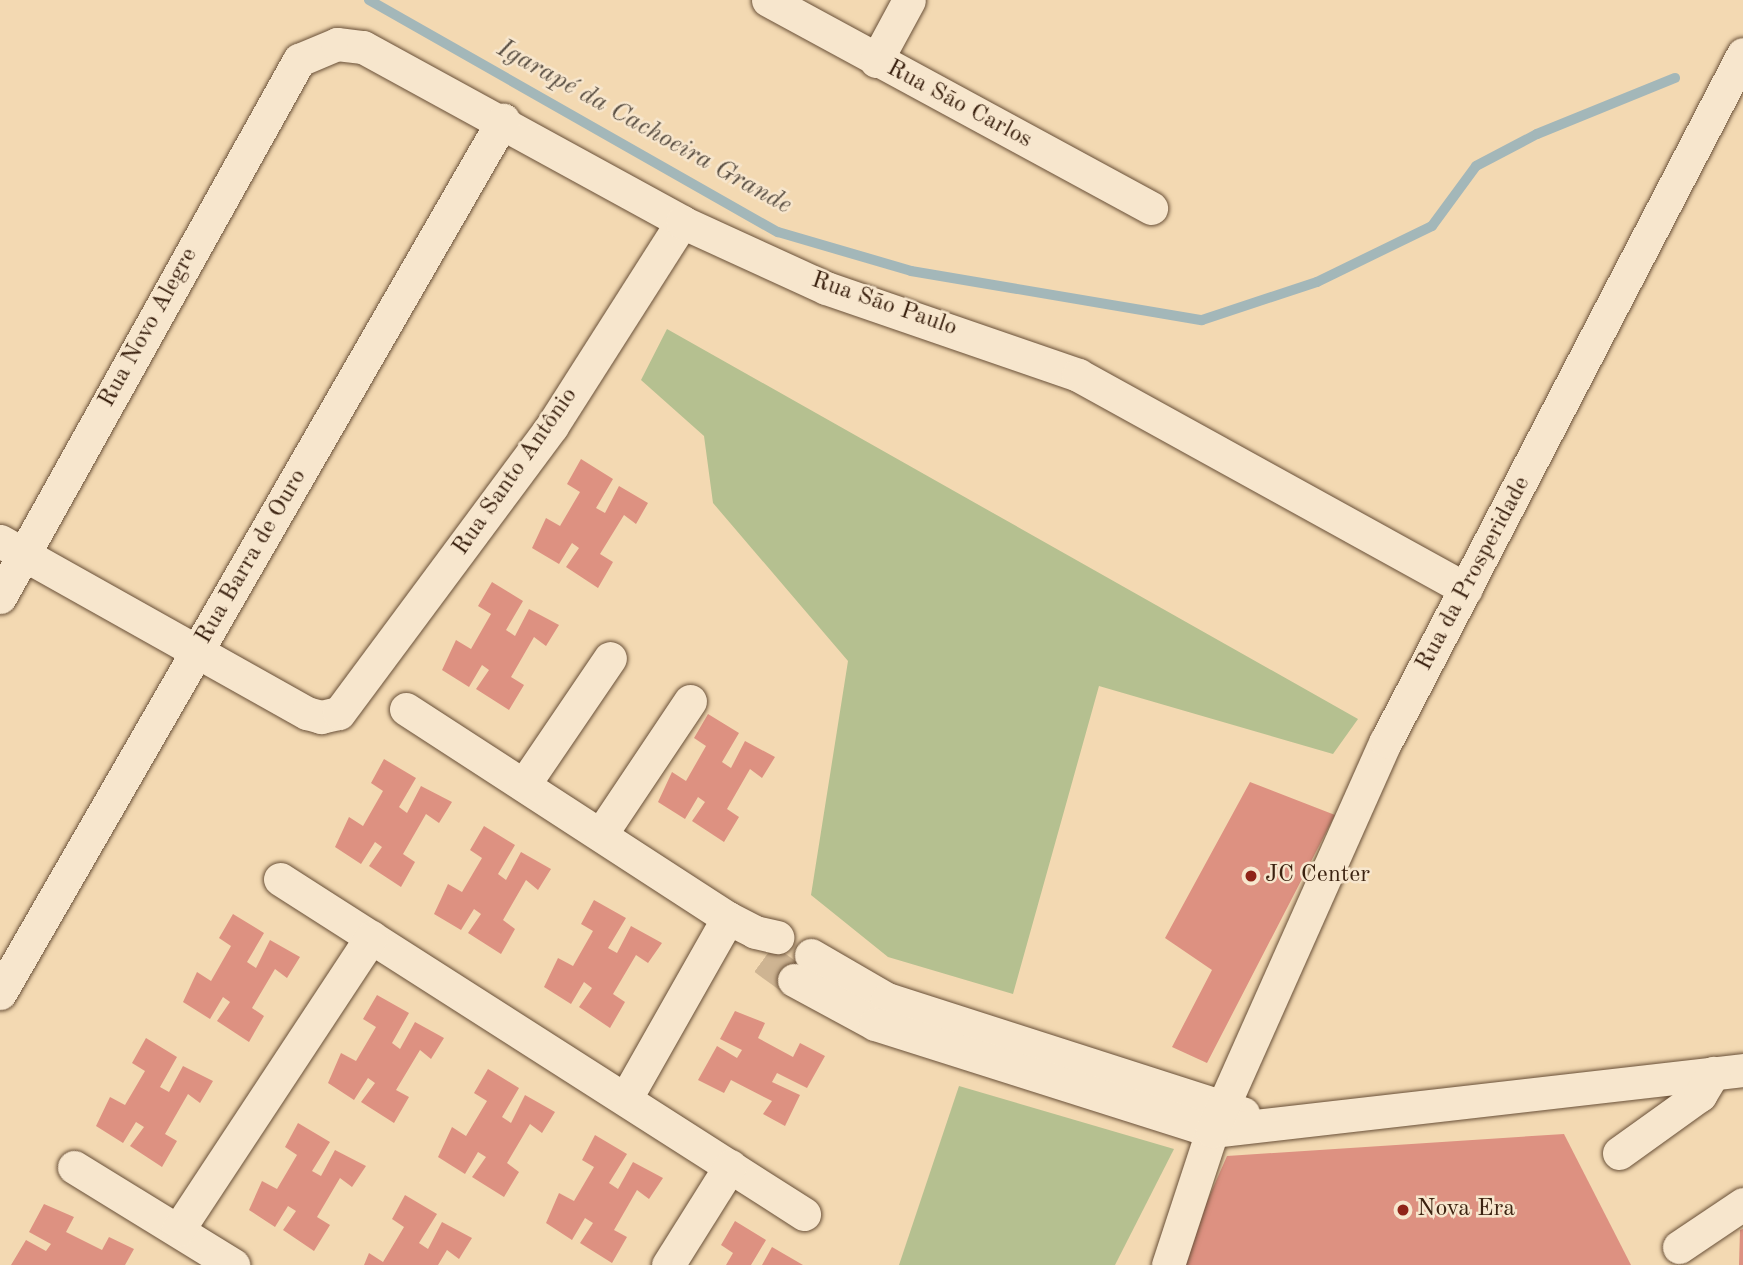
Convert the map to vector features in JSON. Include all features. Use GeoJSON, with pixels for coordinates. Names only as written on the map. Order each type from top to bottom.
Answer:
{"type":"FeatureCollection","features":[{"type":"Feature","properties":{"kind":"street","name":"Rua São Carlos"},"geometry":{"type":"LineString","coordinates":[[768,0],[1151,208]]}},
{"type":"Feature","properties":{"kind":"street"},"geometry":{"type":"LineString","coordinates":[[876,61],[909,0]]}},
{"type":"Feature","properties":{"kind":"street","name":"Rua São Paulo"},"geometry":{"type":"LineString","coordinates":[[299,60],[337,44],[363,47],[503,120],[682,222],[826,288],[1078,375],[1466,589]]}},
{"type":"Feature","properties":{"kind":"street","name":"Rua da Prosperidade"},"geometry":{"type":"LineString","coordinates":[[1168,1265],[1218,1117],[1386,741],[1743,54]]}},
{"type":"Feature","properties":{"kind":"street","name":"Rua Novo Alegre"},"geometry":{"type":"LineString","coordinates":[[0,597],[12,548],[299,60]]}},
{"type":"Feature","properties":{"kind":"street","name":"Rua Barra de Ouro"},"geometry":{"type":"LineString","coordinates":[[0,993],[503,120]]}},
{"type":"Feature","properties":{"kind":"street","name":"Rua Santo Antônio"},"geometry":{"type":"LineString","coordinates":[[197,653],[307,713],[321,717],[339,713],[552,426],[682,222]]}},
{"type":"Feature","properties":{"kind":"street"},"geometry":{"type":"LineString","coordinates":[[12,548],[197,653]]}},
{"type":"Feature","properties":{"kind":"street"},"geometry":{"type":"LineString","coordinates":[[525,783],[610,658]]}},
{"type":"Feature","properties":{"kind":"street"},"geometry":{"type":"LineString","coordinates":[[601,834],[691,701]]}},
{"type":"Feature","properties":{"kind":"street"},"geometry":{"type":"LineString","coordinates":[[406,709],[525,783],[756,937],[626,1098]]}},
{"type":"Feature","properties":{"kind":"street"},"geometry":{"type":"LineString","coordinates":[[280,879],[804,1214]]}},
{"type":"Feature","properties":{"kind":"street"},"geometry":{"type":"LineString","coordinates":[[192,1248],[371,937]]}},
{"type":"Feature","properties":{"kind":"street"},"geometry":{"type":"LineString","coordinates":[[802,967],[881,1012],[1218,1117],[1264,1123],[1728,1071]]}},
{"type":"Feature","properties":{"kind":"street"},"geometry":{"type":"LineString","coordinates":[[1619,1153],[1700,1095],[1728,1071]]}},
{"type":"Feature","properties":{"kind":"street"},"geometry":{"type":"LineString","coordinates":[[668,1265],[730,1166]]}},
{"type":"Feature","properties":{"kind":"street"},"geometry":{"type":"LineString","coordinates":[[74,1167],[192,1248],[233,1265]]}},
{"type":"Feature","properties":{"kind":"street"},"geometry":{"type":"LineString","coordinates":[[1679,1247],[1743,1203]]}},
{"type":"Feature","properties":{"kind":"green space"},"geometry":{"type":"Polygon","coordinates":[[[667,329],[1358,719],[1333,754],[1099,686],[1013,994],[888,957],[811,895],[848,661],[713,503],[704,436],[641,380],[667,329]]]}},
{"type":"Feature","properties":{"kind":"green space"},"geometry":{"type":"Polygon","coordinates":[[[959,1086],[1174,1149],[1115,1265],[899,1265],[959,1086]]]}},
{"type":"Feature","properties":{"kind":"building"},"geometry":{"type":"Polygon","coordinates":[[[581,459],[613,479],[596,508],[605,513],[619,486],[648,503],[636,524],[624,515],[600,554],[613,562],[598,588],[566,567],[579,548],[572,543],[559,564],[532,548],[546,518],[560,526],[580,492],[567,484],[581,459]]]}},
{"type":"Feature","properties":{"kind":"building"},"geometry":{"type":"Polygon","coordinates":[[[492,582],[523,601],[506,630],[515,636],[529,609],[559,625],[546,646],[534,637],[511,677],[524,685],[509,710],[476,689],[489,670],[482,665],[469,687],[442,670],[456,640],[471,649],[491,614],[478,606],[492,582]]]}},
{"type":"Feature","properties":{"kind":"building"},"geometry":{"type":"Polygon","coordinates":[[[708,714],[739,733],[722,762],[731,768],[745,741],[775,757],[762,778],[750,769],[727,809],[739,817],[724,842],[692,821],[705,802],[698,797],[685,819],[658,802],[672,772],[686,781],[706,746],[694,738],[708,714]]]}},
{"type":"Feature","properties":{"kind":"building"},"geometry":{"type":"Polygon","coordinates":[[[384,759],[416,778],[399,807],[407,813],[421,786],[452,802],[439,823],[426,814],[403,854],[415,862],[401,887],[369,866],[382,847],[375,842],[361,864],[335,847],[349,817],[363,826],[383,791],[371,783],[384,759]]]}},
{"type":"Feature","properties":{"kind":"building","name":"JC Center"},"geometry":{"type":"Polygon","coordinates":[[[1250,782],[1335,815],[1207,1063],[1172,1047],[1212,970],[1165,938],[1250,782]]]}},
{"type":"Feature","properties":{"kind":"building"},"geometry":{"type":"Polygon","coordinates":[[[484,826],[515,845],[498,874],[506,880],[521,852],[551,869],[538,890],[526,880],[503,920],[515,929],[501,954],[468,933],[481,914],[474,909],[461,930],[434,914],[448,884],[462,892],[482,858],[470,850],[484,826]]]}},
{"type":"Feature","properties":{"kind":"building"},"geometry":{"type":"Polygon","coordinates":[[[594,900],[626,918],[608,948],[617,953],[631,926],[662,943],[648,963],[636,955],[613,994],[625,1002],[610,1028],[579,1007],[592,988],[584,982],[571,1004],[544,987],[558,958],[573,966],[593,931],[581,924],[594,900]]]}},
{"type":"Feature","properties":{"kind":"building"},"geometry":{"type":"Polygon","coordinates":[[[233,914],[264,933],[247,962],[256,968],[270,940],[300,957],[287,978],[275,969],[252,1008],[264,1016],[249,1042],[217,1021],[230,1002],[223,997],[210,1019],[183,1002],[197,972],[211,981],[231,946],[219,938],[233,914]]]}},
{"type":"Feature","properties":{"kind":"building"},"geometry":{"type":"Polygon","coordinates":[[[377,995],[409,1013],[392,1043],[400,1049],[415,1022],[444,1038],[431,1059],[420,1050],[396,1090],[409,1097],[394,1123],[361,1102],[375,1083],[368,1078],[354,1100],[328,1083],[341,1053],[356,1061],[376,1027],[363,1019],[377,995]]]}},
{"type":"Feature","properties":{"kind":"building"},"geometry":{"type":"Polygon","coordinates":[[[735,1011],[765,1023],[758,1038],[793,1057],[800,1043],[825,1056],[807,1088],[777,1073],[772,1082],[800,1095],[785,1126],[763,1114],[772,1101],[731,1080],[724,1093],[698,1080],[717,1046],[737,1058],[742,1050],[720,1039],[735,1011]]]}},
{"type":"Feature","properties":{"kind":"building"},"geometry":{"type":"Polygon","coordinates":[[[146,1038],[177,1057],[160,1087],[169,1092],[183,1066],[213,1081],[200,1103],[188,1094],[165,1134],[177,1141],[162,1167],[130,1146],[144,1127],[136,1122],[123,1143],[96,1126],[110,1097],[125,1105],[145,1071],[132,1063],[146,1038]]]}},
{"type":"Feature","properties":{"kind":"building"},"geometry":{"type":"Polygon","coordinates":[[[488,1069],[519,1088],[502,1117],[511,1123],[525,1095],[555,1112],[542,1133],[530,1124],[507,1163],[519,1172],[504,1197],[472,1177],[486,1157],[478,1152],[465,1174],[438,1157],[452,1127],[466,1136],[487,1101],[474,1093],[488,1069]]]}},
{"type":"Feature","properties":{"kind":"building"},"geometry":{"type":"Polygon","coordinates":[[[298,1123],[330,1142],[312,1171],[321,1176],[335,1150],[366,1166],[352,1187],[340,1178],[317,1217],[330,1225],[314,1251],[283,1230],[296,1211],[288,1206],[275,1227],[249,1210],[262,1181],[277,1189],[297,1155],[285,1147],[298,1123]]]}},
{"type":"Feature","properties":{"kind":"building","name":"Nova Era"},"geometry":{"type":"Polygon","coordinates":[[[1564,1134],[1631,1265],[1179,1265],[1227,1156],[1564,1134]]]}},
{"type":"Feature","properties":{"kind":"building"},"geometry":{"type":"Polygon","coordinates":[[[595,1135],[627,1154],[609,1183],[618,1189],[633,1162],[663,1178],[649,1199],[637,1190],[614,1230],[627,1237],[612,1263],[580,1243],[593,1223],[585,1218],[572,1240],[546,1223],[559,1193],[574,1201],[594,1167],[582,1160],[595,1135]]]}},
{"type":"Feature","properties":{"kind":"building"},"geometry":{"type":"Polygon","coordinates":[[[405,1195],[437,1214],[419,1243],[428,1249],[442,1222],[472,1238],[459,1259],[447,1250],[438,1265],[364,1265],[369,1253],[383,1262],[404,1227],[392,1219],[405,1195]]]}},
{"type":"Feature","properties":{"kind":"building"},"geometry":{"type":"Polygon","coordinates":[[[44,1204],[74,1217],[66,1232],[102,1250],[109,1237],[134,1249],[125,1265],[11,1265],[26,1240],[46,1251],[51,1244],[29,1232],[44,1204]]]}},
{"type":"Feature","properties":{"kind":"building"},"geometry":{"type":"Polygon","coordinates":[[[735,1221],[766,1240],[751,1265],[726,1265],[733,1253],[721,1245],[735,1221]]]}},
{"type":"Feature","properties":{"kind":"building"},"geometry":{"type":"Polygon","coordinates":[[[1743,1229],[1743,1265],[1739,1265],[1740,1230],[1743,1229]]]}},
{"type":"Feature","properties":{"kind":"building"},"geometry":{"type":"Polygon","coordinates":[[[772,1247],[803,1265],[762,1265],[772,1247]]]}},
{"type":"Feature","properties":{"kind":"waterway","name":"Igarapé da Cachoeira Grande"},"geometry":{"type":"LineString","coordinates":[[369,0],[778,232],[911,271],[1202,320],[1317,282],[1432,226],[1476,166],[1537,134],[1675,78]]}},
{"type":"Feature","properties":{"kind":"tunnel"},"geometry":{"type":"LineString","coordinates":[[764,958],[794,980]]}},
{"type":"Feature","properties":{"kind":"place","name":"JC Center"},"geometry":{"type":"Point","coordinates":[1251,876]}},
{"type":"Feature","properties":{"kind":"place","name":"Nova Era"},"geometry":{"type":"Point","coordinates":[1403,1210]}}]}
